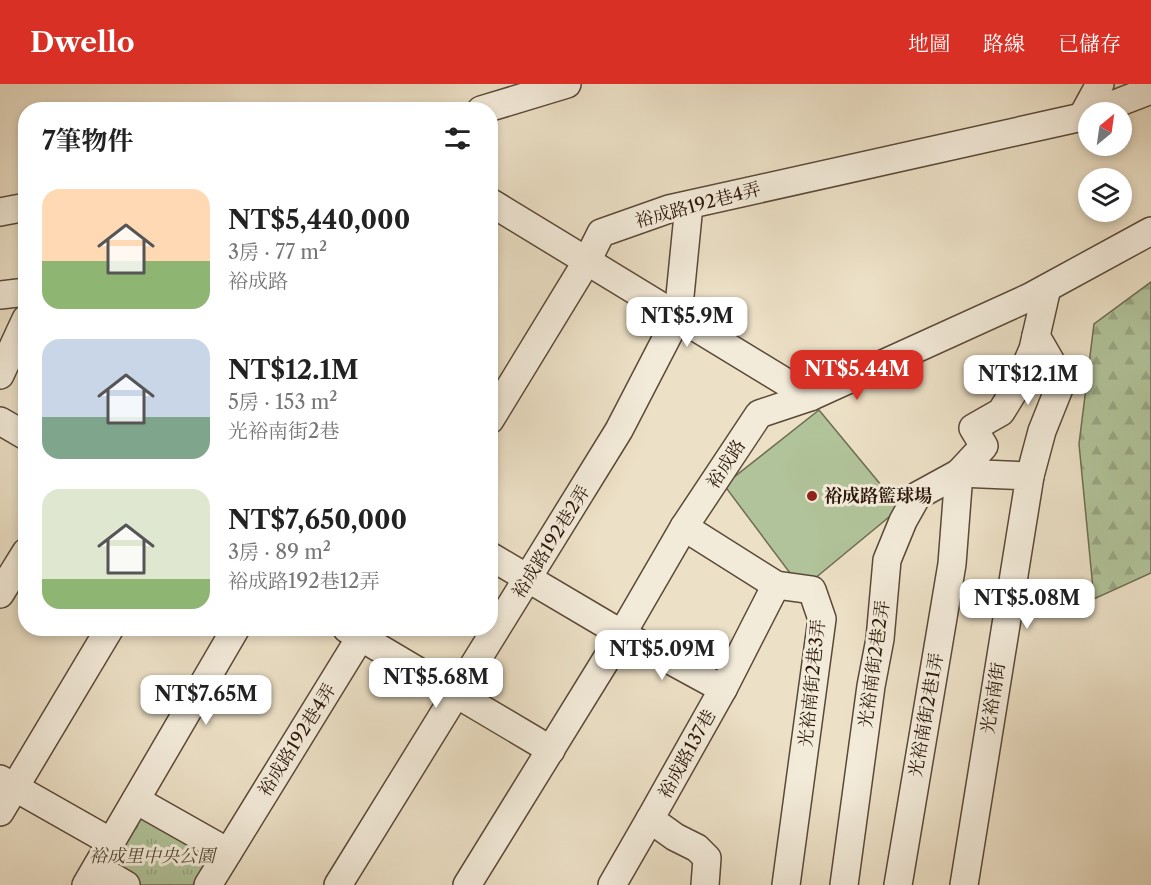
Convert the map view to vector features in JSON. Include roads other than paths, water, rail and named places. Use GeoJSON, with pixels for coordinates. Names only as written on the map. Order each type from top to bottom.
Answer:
{"type":"FeatureCollection","features":[{"type":"Feature","properties":{"kind":"street"},"geometry":{"type":"LineString","coordinates":[[498,105],[567,84]]}},
{"type":"Feature","properties":{"kind":"street"},"geometry":{"type":"LineString","coordinates":[[1093,102],[1100,84]]}},
{"type":"Feature","properties":{"kind":"street","name":"裕成路192巷4弄"},"geometry":{"type":"LineString","coordinates":[[1121,102],[1151,90]]}},
{"type":"Feature","properties":{"kind":"street","name":"裕成路192巷4弄"},"geometry":{"type":"LineString","coordinates":[[498,393],[587,261],[601,233],[669,209],[1078,117]]}},
{"type":"Feature","properties":{"kind":"street"},"geometry":{"type":"LineString","coordinates":[[678,316],[689,205]]}},
{"type":"Feature","properties":{"kind":"street"},"geometry":{"type":"LineString","coordinates":[[498,207],[810,398]]}},
{"type":"Feature","properties":{"kind":"street"},"geometry":{"type":"LineString","coordinates":[[0,212],[18,209]]}},
{"type":"Feature","properties":{"kind":"street","name":"裕成路"},"geometry":{"type":"LineString","coordinates":[[467,885],[622,634],[684,527],[759,414],[810,398],[1047,288],[1151,231]]}},
{"type":"Feature","properties":{"kind":"street"},"geometry":{"type":"LineString","coordinates":[[959,473],[984,446],[973,428],[1001,412],[1017,386],[1033,349],[1047,288]]}},
{"type":"Feature","properties":{"kind":"street"},"geometry":{"type":"LineString","coordinates":[[0,295],[18,293]]}},
{"type":"Feature","properties":{"kind":"street","name":"裕成路192巷2弄"},"geometry":{"type":"LineString","coordinates":[[498,627],[619,430],[678,316]]}},
{"type":"Feature","properties":{"kind":"street"},"geometry":{"type":"LineString","coordinates":[[0,375],[18,336]]}},
{"type":"Feature","properties":{"kind":"street","name":"光裕南街"},"geometry":{"type":"LineString","coordinates":[[964,885],[1030,476],[1042,432],[1062,381],[1036,336]]}},
{"type":"Feature","properties":{"kind":"street"},"geometry":{"type":"LineString","coordinates":[[0,421],[18,431]]}},
{"type":"Feature","properties":{"kind":"street"},"geometry":{"type":"LineString","coordinates":[[959,473],[1030,476]]}},
{"type":"Feature","properties":{"kind":"street","name":"光裕南街2巷2弄"},"geometry":{"type":"LineString","coordinates":[[844,885],[871,686],[880,639],[887,561],[903,521],[917,496],[959,473]]}},
{"type":"Feature","properties":{"kind":"street","name":"光裕南街2巷1弄"},"geometry":{"type":"LineString","coordinates":[[898,885],[952,564],[959,473]]}},
{"type":"Feature","properties":{"kind":"street","name":"光裕南街2巷3弄"},"geometry":{"type":"LineString","coordinates":[[684,527],[776,585],[812,590],[822,619],[786,885]]}},
{"type":"Feature","properties":{"kind":"street"},"geometry":{"type":"LineString","coordinates":[[498,561],[622,634],[723,689]]}},
{"type":"Feature","properties":{"kind":"street"},"geometry":{"type":"LineString","coordinates":[[0,594],[18,565]]}},
{"type":"Feature","properties":{"kind":"street","name":"裕成路137巷"},"geometry":{"type":"LineString","coordinates":[[612,885],[723,689],[776,585]]}},
{"type":"Feature","properties":{"kind":"street"},"geometry":{"type":"LineString","coordinates":[[0,813],[8,783],[105,636]]}},
{"type":"Feature","properties":{"kind":"street"},"geometry":{"type":"LineString","coordinates":[[126,885],[91,877],[231,636]]}},
{"type":"Feature","properties":{"kind":"street","name":"裕成路192巷4弄"},"geometry":{"type":"LineString","coordinates":[[208,885],[354,636]]}},
{"type":"Feature","properties":{"kind":"street"},"geometry":{"type":"LineString","coordinates":[[365,636],[456,695],[551,750]]}},
{"type":"Feature","properties":{"kind":"street","name":"裕成路192巷2弄"},"geometry":{"type":"LineString","coordinates":[[338,885],[493,636]]}},
{"type":"Feature","properties":{"kind":"street"},"geometry":{"type":"LineString","coordinates":[[8,783],[111,842]]}},
{"type":"Feature","properties":{"kind":"street"},"geometry":{"type":"LineString","coordinates":[[136,800],[228,852]]}},
{"type":"Feature","properties":{"kind":"street","name":"裕成路137巷"},"geometry":{"type":"LineString","coordinates":[[650,819],[675,837],[697,848],[706,858],[705,885]]}},
{"type":"Feature","properties":{"kind":"place","name":"裕成路籃球場"},"geometry":{"type":"Point","coordinates":[812,496]}},
{"type":"Feature","properties":{"kind":"park label","name":"裕成里中央公園"},"geometry":{"type":"Point","coordinates":[152,856]}}]}
